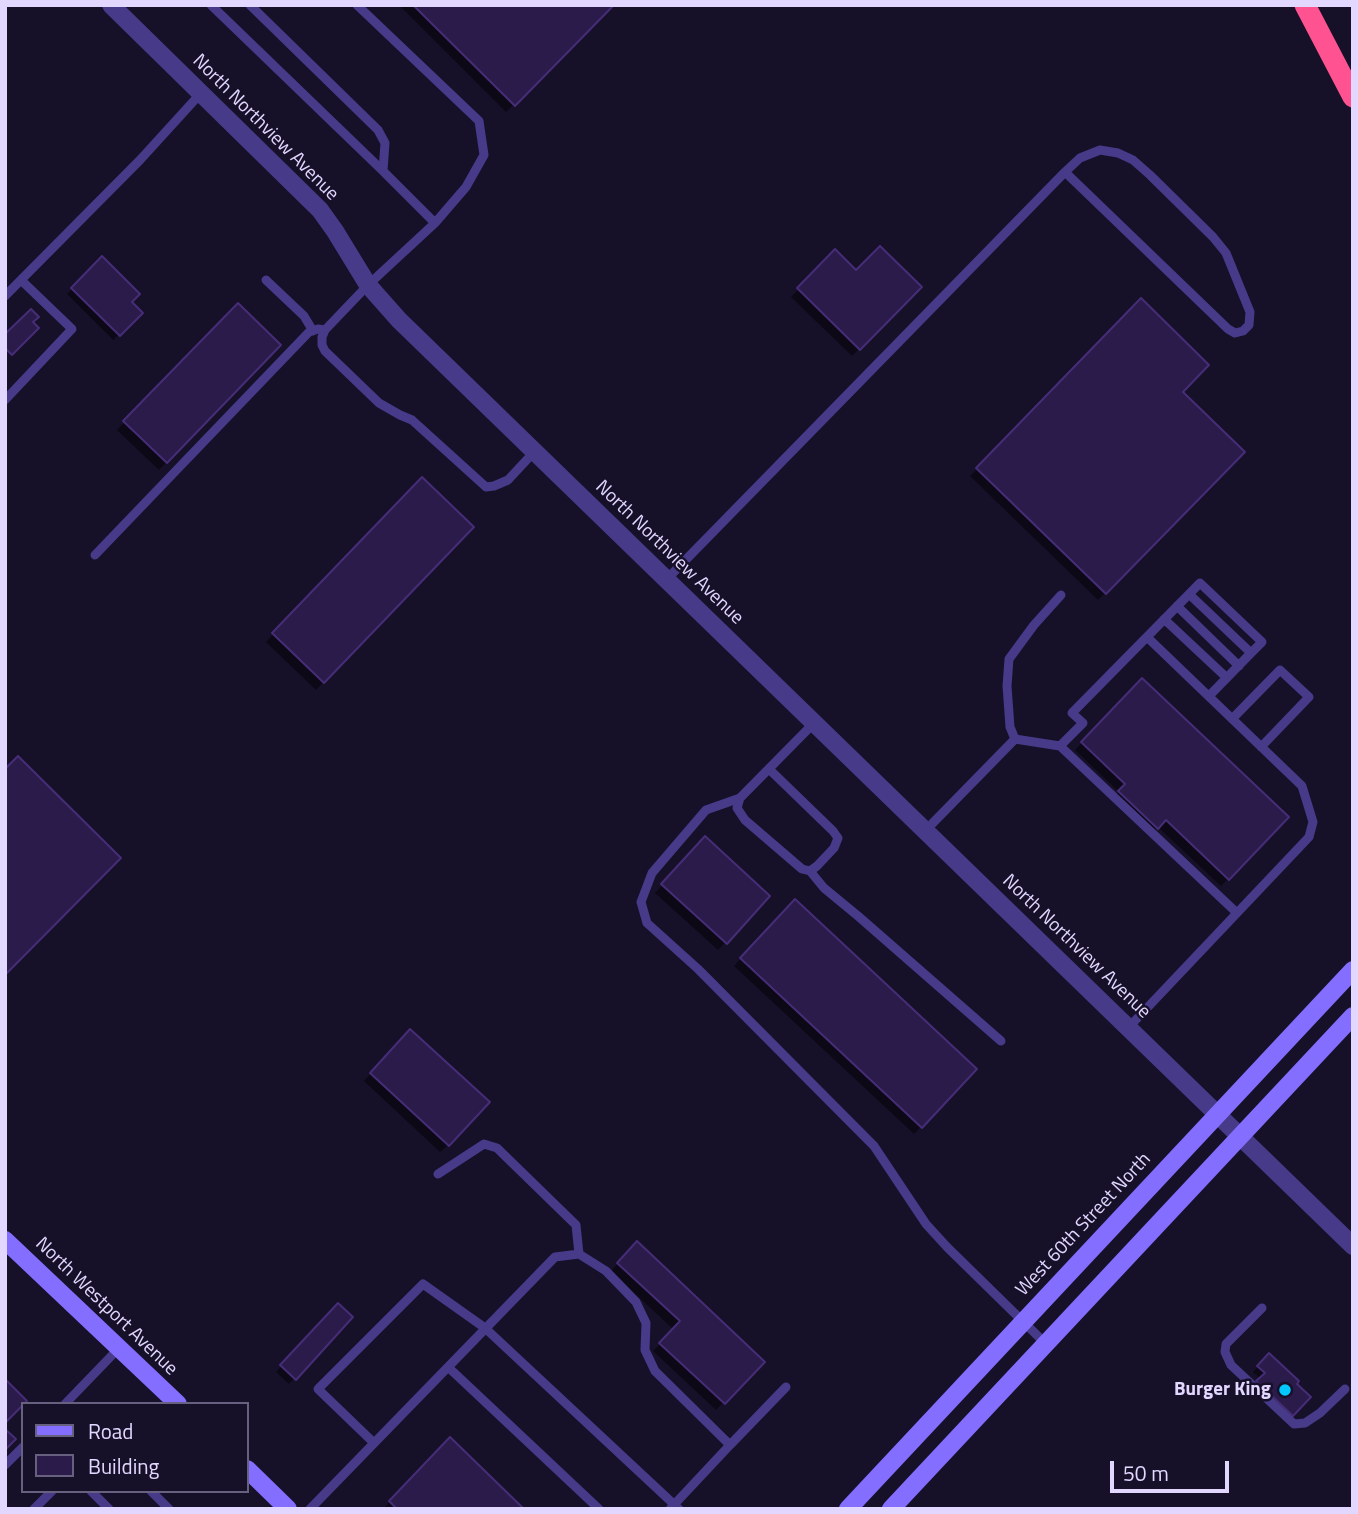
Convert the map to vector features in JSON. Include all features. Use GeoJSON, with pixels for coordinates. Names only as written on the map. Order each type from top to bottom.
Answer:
{"type":"FeatureCollection","features":[{"type":"Feature","properties":{"kind":"highway"},"geometry":{"type":"LineString","coordinates":[[1305,5],[1353,97]]}},
{"type":"Feature","properties":{"kind":"main road","name":"West 60th Street North"},"geometry":{"type":"LineString","coordinates":[[848,1509],[1353,970]]}},
{"type":"Feature","properties":{"kind":"main road"},"geometry":{"type":"LineString","coordinates":[[891,1509],[1353,1016]]}},
{"type":"Feature","properties":{"kind":"main road","name":"North Westport Avenue"},"geometry":{"type":"LineString","coordinates":[[5,1240],[175,1402]]}},
{"type":"Feature","properties":{"kind":"main road"},"geometry":{"type":"LineString","coordinates":[[248,1470],[288,1509]]}},
{"type":"Feature","properties":{"kind":"street","name":"North Northview Avenue"},"geometry":{"type":"LineString","coordinates":[[111,5],[320,210],[368,285],[399,320],[1353,1246]]}},
{"type":"Feature","properties":{"kind":"lane"},"geometry":{"type":"LineString","coordinates":[[212,5],[435,223]]}},
{"type":"Feature","properties":{"kind":"lane"},"geometry":{"type":"LineString","coordinates":[[250,5],[377,130],[385,143],[383,171]]}},
{"type":"Feature","properties":{"kind":"lane"},"geometry":{"type":"LineString","coordinates":[[357,5],[479,121],[484,155],[466,187],[435,223],[368,285],[325,330],[322,345],[379,403],[412,420],[486,487],[508,480],[534,452]]}},
{"type":"Feature","properties":{"kind":"lane"},"geometry":{"type":"LineString","coordinates":[[5,296],[140,160],[201,93]]}},
{"type":"Feature","properties":{"kind":"lane"},"geometry":{"type":"LineString","coordinates":[[666,580],[1066,172],[1080,158],[1100,150],[1118,153],[1133,160],[1213,237],[1226,253],[1250,312],[1249,324],[1243,331],[1235,333],[1228,329],[1066,172]]}},
{"type":"Feature","properties":{"kind":"lane"},"geometry":{"type":"LineString","coordinates":[[266,279],[304,316],[313,331]]}},
{"type":"Feature","properties":{"kind":"lane"},"geometry":{"type":"LineString","coordinates":[[5,400],[72,329],[20,280]]}},
{"type":"Feature","properties":{"kind":"lane"},"geometry":{"type":"LineString","coordinates":[[95,555],[309,332],[325,330]]}},
{"type":"Feature","properties":{"kind":"lane"},"geometry":{"type":"LineString","coordinates":[[1060,746],[1083,723],[1072,713],[1200,583],[1262,642],[1209,696]]}},
{"type":"Feature","properties":{"kind":"lane"},"geometry":{"type":"LineString","coordinates":[[1189,594],[1251,653]]}},
{"type":"Feature","properties":{"kind":"lane"},"geometry":{"type":"LineString","coordinates":[[1015,739],[1010,727],[1007,686],[1009,659],[1061,595]]}},
{"type":"Feature","properties":{"kind":"lane"},"geometry":{"type":"LineString","coordinates":[[1177,606],[1239,666]]}},
{"type":"Feature","properties":{"kind":"lane"},"geometry":{"type":"LineString","coordinates":[[1164,619],[1227,678]]}},
{"type":"Feature","properties":{"kind":"lane"},"geometry":{"type":"LineString","coordinates":[[1129,1027],[1309,837],[1313,822],[1302,786],[1147,637]]}},
{"type":"Feature","properties":{"kind":"lane"},"geometry":{"type":"LineString","coordinates":[[1232,719],[1280,670],[1309,697],[1261,747]]}},
{"type":"Feature","properties":{"kind":"lane"},"geometry":{"type":"LineString","coordinates":[[814,723],[740,798],[706,810],[652,873],[641,902],[647,923],[698,969],[874,1146],[926,1224],[947,1248],[1046,1344]]}},
{"type":"Feature","properties":{"kind":"lane"},"geometry":{"type":"LineString","coordinates":[[1015,739],[1060,746],[1237,913]]}},
{"type":"Feature","properties":{"kind":"lane"},"geometry":{"type":"LineString","coordinates":[[925,831],[1015,739]]}},
{"type":"Feature","properties":{"kind":"lane"},"geometry":{"type":"LineString","coordinates":[[769,769],[838,838],[834,848],[810,872]]}},
{"type":"Feature","properties":{"kind":"lane"},"geometry":{"type":"LineString","coordinates":[[740,798],[737,808],[745,820],[802,869],[810,872],[824,888],[1001,1041]]}},
{"type":"Feature","properties":{"kind":"lane"},"geometry":{"type":"LineString","coordinates":[[438,1174],[484,1144],[497,1148],[576,1224],[579,1254]]}},
{"type":"Feature","properties":{"kind":"lane"},"geometry":{"type":"LineString","coordinates":[[310,1509],[555,1256],[579,1254],[606,1271],[636,1302],[646,1323],[645,1350],[655,1371],[730,1445]]}},
{"type":"Feature","properties":{"kind":"lane"},"geometry":{"type":"LineString","coordinates":[[374,1443],[318,1389],[424,1284],[485,1328],[674,1507],[786,1387]]}},
{"type":"Feature","properties":{"kind":"lane"},"geometry":{"type":"LineString","coordinates":[[1262,1308],[1226,1344],[1225,1352],[1231,1365],[1294,1424],[1305,1423],[1320,1413],[1345,1389]]}},
{"type":"Feature","properties":{"kind":"lane"},"geometry":{"type":"LineString","coordinates":[[67,1402],[119,1348]]}},
{"type":"Feature","properties":{"kind":"lane"},"geometry":{"type":"LineString","coordinates":[[448,1367],[598,1509]]}},
{"type":"Feature","properties":{"kind":"lane"},"geometry":{"type":"LineString","coordinates":[[5,1465],[21,1449]]}},
{"type":"Feature","properties":{"kind":"lane"},"geometry":{"type":"LineString","coordinates":[[34,1509],[50,1493]]}},
{"type":"Feature","properties":{"kind":"lane"},"geometry":{"type":"LineString","coordinates":[[93,1493],[108,1509]]}},
{"type":"Feature","properties":{"kind":"lane"},"geometry":{"type":"LineString","coordinates":[[154,1493],[169,1509]]}},
{"type":"Feature","properties":{"kind":"building"},"geometry":{"type":"Polygon","coordinates":[[[413,5],[614,5],[515,106],[413,5]]]}},
{"type":"Feature","properties":{"kind":"building"},"geometry":{"type":"Polygon","coordinates":[[[880,246],[922,287],[860,350],[797,288],[835,249],[856,270],[880,246]]]}},
{"type":"Feature","properties":{"kind":"building"},"geometry":{"type":"Polygon","coordinates":[[[102,256],[140,294],[132,302],[143,313],[120,336],[71,288],[102,256]]]}},
{"type":"Feature","properties":{"kind":"building"},"geometry":{"type":"Polygon","coordinates":[[[1141,298],[1209,365],[1183,392],[1245,452],[1106,594],[976,468],[1141,298]]]}},
{"type":"Feature","properties":{"kind":"building"},"geometry":{"type":"Polygon","coordinates":[[[238,303],[281,345],[167,463],[123,421],[238,303]]]}},
{"type":"Feature","properties":{"kind":"building"},"geometry":{"type":"Polygon","coordinates":[[[31,309],[39,317],[33,322],[39,328],[12,355],[5,348],[5,334],[31,309]]]}},
{"type":"Feature","properties":{"kind":"building"},"geometry":{"type":"Polygon","coordinates":[[[422,477],[474,527],[324,683],[272,633],[422,477]]]}},
{"type":"Feature","properties":{"kind":"building"},"geometry":{"type":"Polygon","coordinates":[[[1142,678],[1289,817],[1229,880],[1166,820],[1158,829],[1118,791],[1125,784],[1081,742],[1142,678]]]}},
{"type":"Feature","properties":{"kind":"building"},"geometry":{"type":"Polygon","coordinates":[[[18,756],[121,858],[7,973],[5,769],[18,756]]]}},
{"type":"Feature","properties":{"kind":"building"},"geometry":{"type":"Polygon","coordinates":[[[705,836],[770,896],[727,944],[661,884],[705,836]]]}},
{"type":"Feature","properties":{"kind":"building"},"geometry":{"type":"Polygon","coordinates":[[[795,899],[977,1069],[922,1128],[740,958],[795,899]]]}},
{"type":"Feature","properties":{"kind":"building"},"geometry":{"type":"Polygon","coordinates":[[[410,1029],[490,1102],[449,1146],[370,1073],[410,1029]]]}},
{"type":"Feature","properties":{"kind":"building"},"geometry":{"type":"Polygon","coordinates":[[[637,1241],[765,1362],[725,1404],[659,1343],[680,1321],[617,1263],[637,1241]]]}},
{"type":"Feature","properties":{"kind":"building"},"geometry":{"type":"Polygon","coordinates":[[[338,1303],[353,1317],[296,1380],[280,1365],[338,1303]]]}},
{"type":"Feature","properties":{"kind":"building","name":"Burger King"},"geometry":{"type":"Polygon","coordinates":[[[1269,1353],[1299,1381],[1297,1384],[1311,1397],[1293,1416],[1256,1381],[1265,1373],[1257,1366],[1269,1353]]]}},
{"type":"Feature","properties":{"kind":"building"},"geometry":{"type":"Polygon","coordinates":[[[5,1379],[27,1401],[21,1402],[21,1407],[5,1423],[5,1379]]]}},
{"type":"Feature","properties":{"kind":"building"},"geometry":{"type":"Polygon","coordinates":[[[5,1429],[16,1439],[5,1450],[5,1429]]]}},
{"type":"Feature","properties":{"kind":"building"},"geometry":{"type":"Polygon","coordinates":[[[450,1437],[524,1509],[397,1509],[389,1501],[450,1437]]]}},
{"type":"Feature","properties":{"kind":"place","name":"Burger King"},"geometry":{"type":"Point","coordinates":[1285,1390]}}]}
